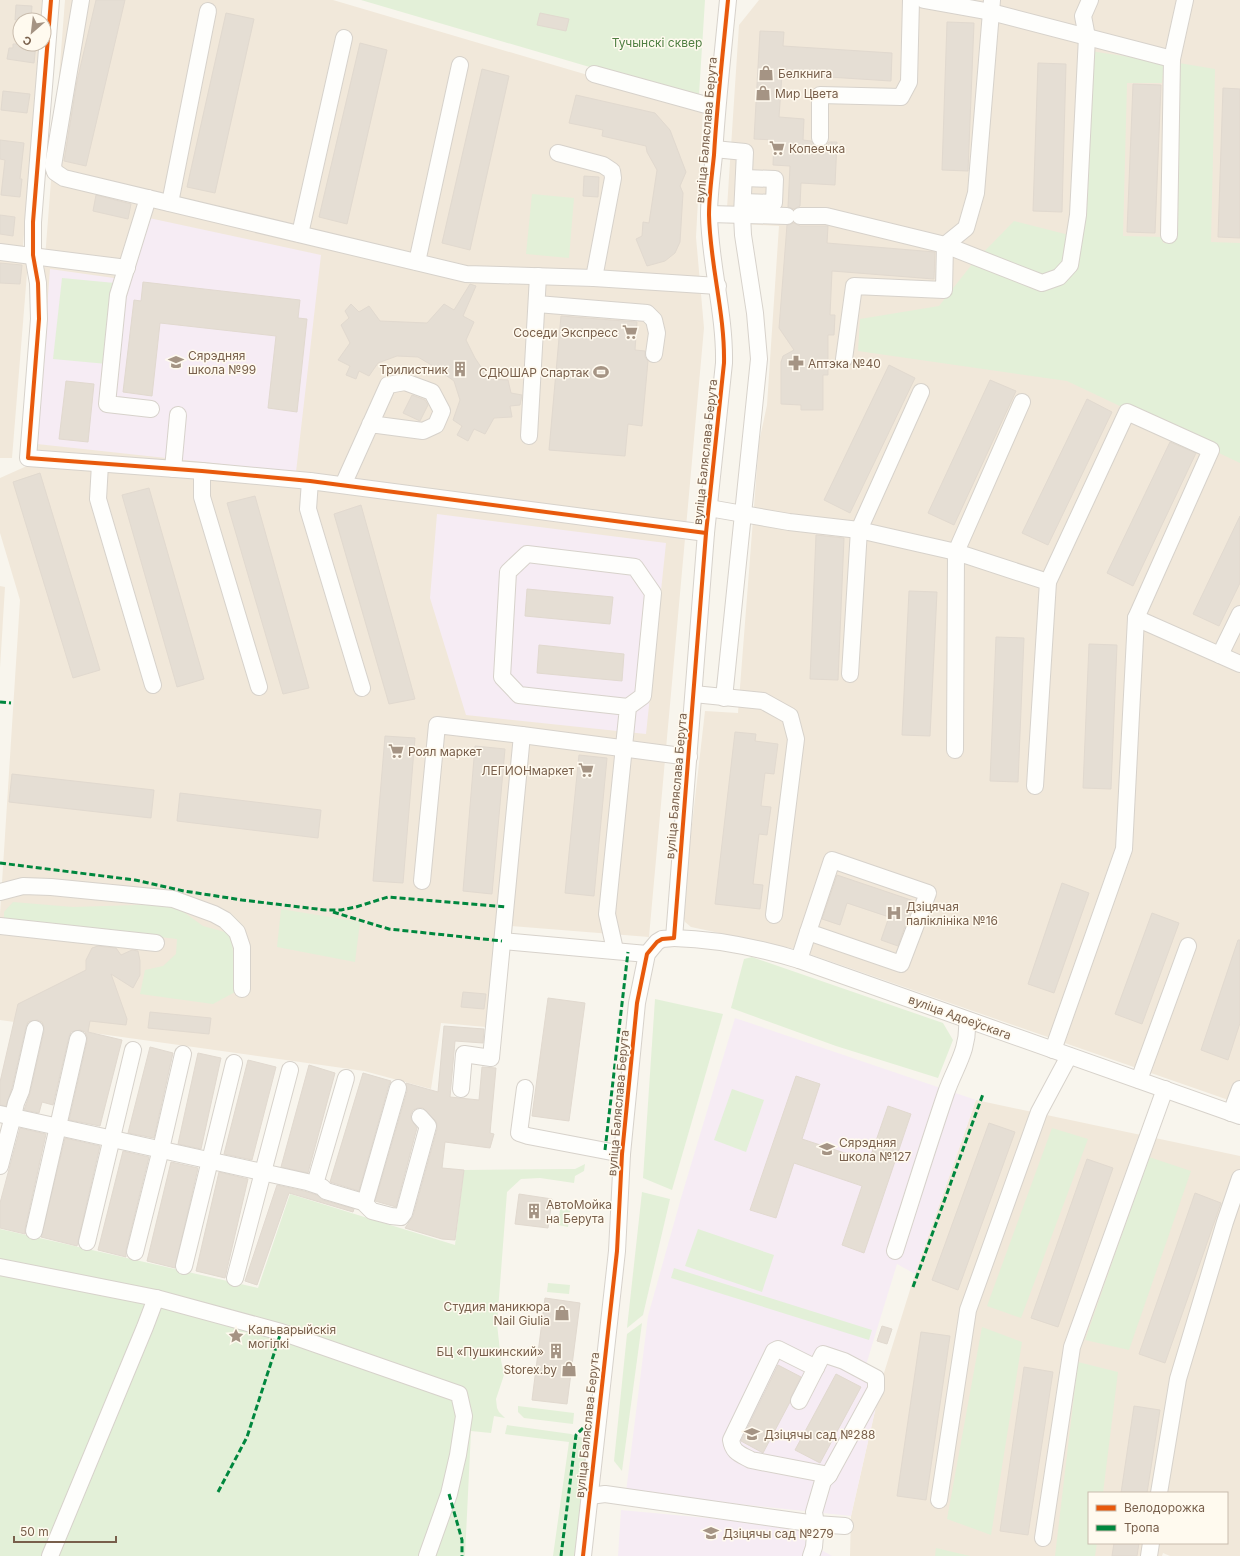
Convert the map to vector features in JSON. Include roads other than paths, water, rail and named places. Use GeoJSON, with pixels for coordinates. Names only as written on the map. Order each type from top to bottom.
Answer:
{"type":"FeatureCollection","features":[{"type":"Feature","properties":{"kind":"street"},"geometry":{"type":"LineString","coordinates":[[51,0],[32,222],[33,256],[38,283],[39,319],[28,458],[202,470],[310,481],[706,533]]}},
{"type":"Feature","properties":{"kind":"street"},"geometry":{"type":"LineString","coordinates":[[81,0],[53,166],[55,172],[64,178],[466,274],[594,278],[718,286]]}},
{"type":"Feature","properties":{"kind":"street","name":"вуліца Баляслава Берута"},"geometry":{"type":"LineString","coordinates":[[674,938],[706,533],[724,363],[725,342],[718,286],[710,241],[709,214],[717,108],[728,0]]}},
{"type":"Feature","properties":{"kind":"street"},"geometry":{"type":"LineString","coordinates":[[820,138],[820,95],[901,97],[908,82],[911,0]]}},
{"type":"Feature","properties":{"kind":"street"},"geometry":{"type":"LineString","coordinates":[[924,0],[991,6],[1087,37],[1172,59]]}},
{"type":"Feature","properties":{"kind":"street"},"geometry":{"type":"LineString","coordinates":[[743,209],[793,216],[826,216],[945,245],[1042,283],[1060,277],[1070,265],[1078,215],[1087,37],[1083,16],[1090,0]]}},
{"type":"Feature","properties":{"kind":"street"},"geometry":{"type":"LineString","coordinates":[[1169,235],[1172,59],[1185,0]]}},
{"type":"Feature","properties":{"kind":"street"},"geometry":{"type":"LineString","coordinates":[[844,359],[854,286],[944,290],[945,245],[966,228],[976,193],[991,6]]}},
{"type":"Feature","properties":{"kind":"street"},"geometry":{"type":"LineString","coordinates":[[170,203],[208,11]]}},
{"type":"Feature","properties":{"kind":"street"},"geometry":{"type":"LineString","coordinates":[[300,234],[344,38]]}},
{"type":"Feature","properties":{"kind":"street"},"geometry":{"type":"LineString","coordinates":[[417,262],[460,65]]}},
{"type":"Feature","properties":{"kind":"street"},"geometry":{"type":"LineString","coordinates":[[594,74],[717,108]]}},
{"type":"Feature","properties":{"kind":"street"},"geometry":{"type":"LineString","coordinates":[[714,149],[745,152],[743,235],[759,358],[724,698]]}},
{"type":"Feature","properties":{"kind":"street"},"geometry":{"type":"LineString","coordinates":[[558,153],[603,165],[612,171],[613,178],[594,278]]}},
{"type":"Feature","properties":{"kind":"street"},"geometry":{"type":"LineString","coordinates":[[709,214],[774,203],[775,180],[744,178]]}},
{"type":"Feature","properties":{"kind":"street"},"geometry":{"type":"LineString","coordinates":[[148,198],[118,295],[107,404],[151,409]]}},
{"type":"Feature","properties":{"kind":"street"},"geometry":{"type":"LineString","coordinates":[[0,252],[127,268]]}},
{"type":"Feature","properties":{"kind":"street"},"geometry":{"type":"LineString","coordinates":[[529,436],[538,276]]}},
{"type":"Feature","properties":{"kind":"street"},"geometry":{"type":"LineString","coordinates":[[537,304],[647,313],[654,320],[657,333],[654,354]]}},
{"type":"Feature","properties":{"kind":"street"},"geometry":{"type":"LineString","coordinates":[[850,674],[859,530],[921,392]]}},
{"type":"Feature","properties":{"kind":"street"},"geometry":{"type":"LineString","coordinates":[[955,750],[956,552],[1022,402]]}},
{"type":"Feature","properties":{"kind":"street"},"geometry":{"type":"LineString","coordinates":[[1035,786],[1048,582],[1127,412],[1211,450],[1136,618],[1124,849],[1053,1050]]}},
{"type":"Feature","properties":{"kind":"street"},"geometry":{"type":"LineString","coordinates":[[173,469],[178,415]]}},
{"type":"Feature","properties":{"kind":"street"},"geometry":{"type":"LineString","coordinates":[[343,485],[370,424]]}},
{"type":"Feature","properties":{"kind":"street"},"geometry":{"type":"LineString","coordinates":[[100,464],[98,499],[153,685]]}},
{"type":"Feature","properties":{"kind":"street"},"geometry":{"type":"LineString","coordinates":[[202,470],[202,497],[259,687]]}},
{"type":"Feature","properties":{"kind":"street"},"geometry":{"type":"LineString","coordinates":[[310,481],[308,509],[362,688]]}},
{"type":"Feature","properties":{"kind":"street"},"geometry":{"type":"LineString","coordinates":[[709,508],[789,522],[859,530],[956,552],[1048,582]]}},
{"type":"Feature","properties":{"kind":"street"},"geometry":{"type":"LineString","coordinates":[[615,950],[607,914],[623,749],[628,707],[643,696],[653,593],[635,567],[527,554],[508,572],[502,677],[519,694],[628,707]]}},
{"type":"Feature","properties":{"kind":"street"},"geometry":{"type":"LineString","coordinates":[[1220,655],[1240,614]]}},
{"type":"Feature","properties":{"kind":"street"},"geometry":{"type":"LineString","coordinates":[[1136,618],[1240,664]]}},
{"type":"Feature","properties":{"kind":"street"},"geometry":{"type":"LineString","coordinates":[[694,694],[763,701],[790,716],[796,739],[774,915]]}},
{"type":"Feature","properties":{"kind":"street"},"geometry":{"type":"LineString","coordinates":[[422,881],[437,725],[522,734],[689,757]]}},
{"type":"Feature","properties":{"kind":"street"},"geometry":{"type":"LineString","coordinates":[[461,1089],[464,1054],[491,1058],[522,734]]}},
{"type":"Feature","properties":{"kind":"street"},"geometry":{"type":"LineString","coordinates":[[798,960],[832,860],[928,893],[901,964],[808,932]]}},
{"type":"Feature","properties":{"kind":"street"},"geometry":{"type":"LineString","coordinates":[[0,892],[23,886],[66,889],[173,900],[208,912],[224,920],[237,932],[242,947],[242,989]]}},
{"type":"Feature","properties":{"kind":"street"},"geometry":{"type":"LineString","coordinates":[[0,926],[156,944]]}},
{"type":"Feature","properties":{"kind":"street"},"geometry":{"type":"LineString","coordinates":[[502,941],[647,954],[657,942],[662,939],[674,938]]}},
{"type":"Feature","properties":{"kind":"street","name":"вуліца Адоеўскага"},"geometry":{"type":"LineString","coordinates":[[674,938],[692,939],[743,947],[798,960],[967,1021],[1235,1114]]}},
{"type":"Feature","properties":{"kind":"street"},"geometry":{"type":"LineString","coordinates":[[1139,1080],[1188,946]]}},
{"type":"Feature","properties":{"kind":"street","name":"вуліца Баляслава Берута"},"geometry":{"type":"LineString","coordinates":[[583,1556],[617,1251],[622,1154],[637,1003],[647,954]]}},
{"type":"Feature","properties":{"kind":"street"},"geometry":{"type":"LineString","coordinates":[[895,1251],[947,1091],[966,1046],[968,1033],[967,1021]]}},
{"type":"Feature","properties":{"kind":"street"},"geometry":{"type":"LineString","coordinates":[[0,1166],[7,1115],[16,1103],[21,1091],[35,1029]]}},
{"type":"Feature","properties":{"kind":"street"},"geometry":{"type":"LineString","coordinates":[[34,1231],[78,1039]]}},
{"type":"Feature","properties":{"kind":"street"},"geometry":{"type":"LineString","coordinates":[[87,1242],[133,1050]]}},
{"type":"Feature","properties":{"kind":"street"},"geometry":{"type":"LineString","coordinates":[[135,1252],[161,1149],[182,1054]]}},
{"type":"Feature","properties":{"kind":"street"},"geometry":{"type":"LineString","coordinates":[[939,1500],[968,1310],[1039,1112],[1068,1056]]}},
{"type":"Feature","properties":{"kind":"street"},"geometry":{"type":"LineString","coordinates":[[184,1266],[234,1063]]}},
{"type":"Feature","properties":{"kind":"street"},"geometry":{"type":"LineString","coordinates":[[235,1278],[290,1070]]}},
{"type":"Feature","properties":{"kind":"street"},"geometry":{"type":"LineString","coordinates":[[315,1184],[346,1078]]}},
{"type":"Feature","properties":{"kind":"street"},"geometry":{"type":"LineString","coordinates":[[364,1203],[398,1088]]}},
{"type":"Feature","properties":{"kind":"street"},"geometry":{"type":"LineString","coordinates":[[525,1088],[519,1133],[622,1154]]}},
{"type":"Feature","properties":{"kind":"street"},"geometry":{"type":"LineString","coordinates":[[1235,1114],[1240,1088]]}},
{"type":"Feature","properties":{"kind":"street"},"geometry":{"type":"LineString","coordinates":[[1043,1538],[1072,1346],[1165,1089]]}},
{"type":"Feature","properties":{"kind":"street"},"geometry":{"type":"LineString","coordinates":[[7,1115],[315,1184],[322,1187],[326,1191],[364,1203],[372,1211],[401,1217],[404,1213],[428,1126],[420,1117]]}},
{"type":"Feature","properties":{"kind":"street"},"geometry":{"type":"LineString","coordinates":[[1159,1492],[1178,1379],[1225,1222],[1240,1178]]}},
{"type":"Feature","properties":{"kind":"street"},"geometry":{"type":"LineString","coordinates":[[0,1267],[156,1298],[282,1332],[459,1394],[464,1416],[458,1455],[450,1494],[427,1556]]}},
{"type":"Feature","properties":{"kind":"street"},"geometry":{"type":"LineString","coordinates":[[50,1556],[146,1327],[156,1298]]}},
{"type":"Feature","properties":{"kind":"street"},"geometry":{"type":"LineString","coordinates":[[816,1368],[778,1350],[774,1351],[731,1440],[732,1448],[740,1455],[751,1460],[829,1475]]}},
{"type":"Feature","properties":{"kind":"street"},"geometry":{"type":"LineString","coordinates":[[799,1401],[823,1354],[844,1361],[876,1378],[876,1389],[829,1475],[823,1481],[814,1512],[816,1524],[814,1551],[811,1556]]}},
{"type":"Feature","properties":{"kind":"street"},"geometry":{"type":"LineString","coordinates":[[590,1496],[605,1494],[816,1524],[845,1526]]}},
{"type":"Feature","properties":{"kind":"street"},"geometry":{"type":"LineString","coordinates":[[1149,1556],[1151,1544]]}},
{"type":"Feature","properties":{"kind":"place","name":"Белкнига"},"geometry":{"type":"Point","coordinates":[766,73]}},
{"type":"Feature","properties":{"kind":"place","name":"Мир Цвета"},"geometry":{"type":"Point","coordinates":[763,93]}},
{"type":"Feature","properties":{"kind":"place","name":"Копеечка"},"geometry":{"type":"Point","coordinates":[777,148]}},
{"type":"Feature","properties":{"kind":"place","name":"Соседи Экспресс"},"geometry":{"type":"Point","coordinates":[630,332]}},
{"type":"Feature","properties":{"kind":"place","name":"Сярэдняя школа №99"},"geometry":{"type":"Point","coordinates":[176,362]}},
{"type":"Feature","properties":{"kind":"place","name":"Аптэка №40"},"geometry":{"type":"Point","coordinates":[796,363]}},
{"type":"Feature","properties":{"kind":"place","name":"Трилистник"},"geometry":{"type":"Point","coordinates":[460,369]}},
{"type":"Feature","properties":{"kind":"place","name":"СДЮШАР Спартак"},"geometry":{"type":"Point","coordinates":[601,372]}},
{"type":"Feature","properties":{"kind":"place","name":"Роял маркет"},"geometry":{"type":"Point","coordinates":[396,751]}},
{"type":"Feature","properties":{"kind":"place","name":"ЛЕГИОНмаркет"},"geometry":{"type":"Point","coordinates":[586,770]}},
{"type":"Feature","properties":{"kind":"place","name":"Дзіцячая паліклініка №16"},"geometry":{"type":"Point","coordinates":[894,913]}},
{"type":"Feature","properties":{"kind":"place","name":"Сярэдняя школа №127"},"geometry":{"type":"Point","coordinates":[827,1149]}},
{"type":"Feature","properties":{"kind":"place","name":"АвтоМойка на Берута"},"geometry":{"type":"Point","coordinates":[534,1211]}},
{"type":"Feature","properties":{"kind":"place","name":"Студия маникюра Nail Giulia"},"geometry":{"type":"Point","coordinates":[562,1313]}},
{"type":"Feature","properties":{"kind":"place","name":"Кальварыйскія могілкі"},"geometry":{"type":"Point","coordinates":[236,1336]}},
{"type":"Feature","properties":{"kind":"place","name":"БЦ «Пушкинский»"},"geometry":{"type":"Point","coordinates":[556,1351]}},
{"type":"Feature","properties":{"kind":"place","name":"Storex.by"},"geometry":{"type":"Point","coordinates":[569,1369]}},
{"type":"Feature","properties":{"kind":"place","name":"Дзіцячы сад №288"},"geometry":{"type":"Point","coordinates":[752,1434]}},
{"type":"Feature","properties":{"kind":"place","name":"Дзіцячы сад №279"},"geometry":{"type":"Point","coordinates":[711,1533]}},
{"type":"Feature","properties":{"kind":"park label","name":"Тучынскі сквер"},"geometry":{"type":"Point","coordinates":[657,42]}}]}
